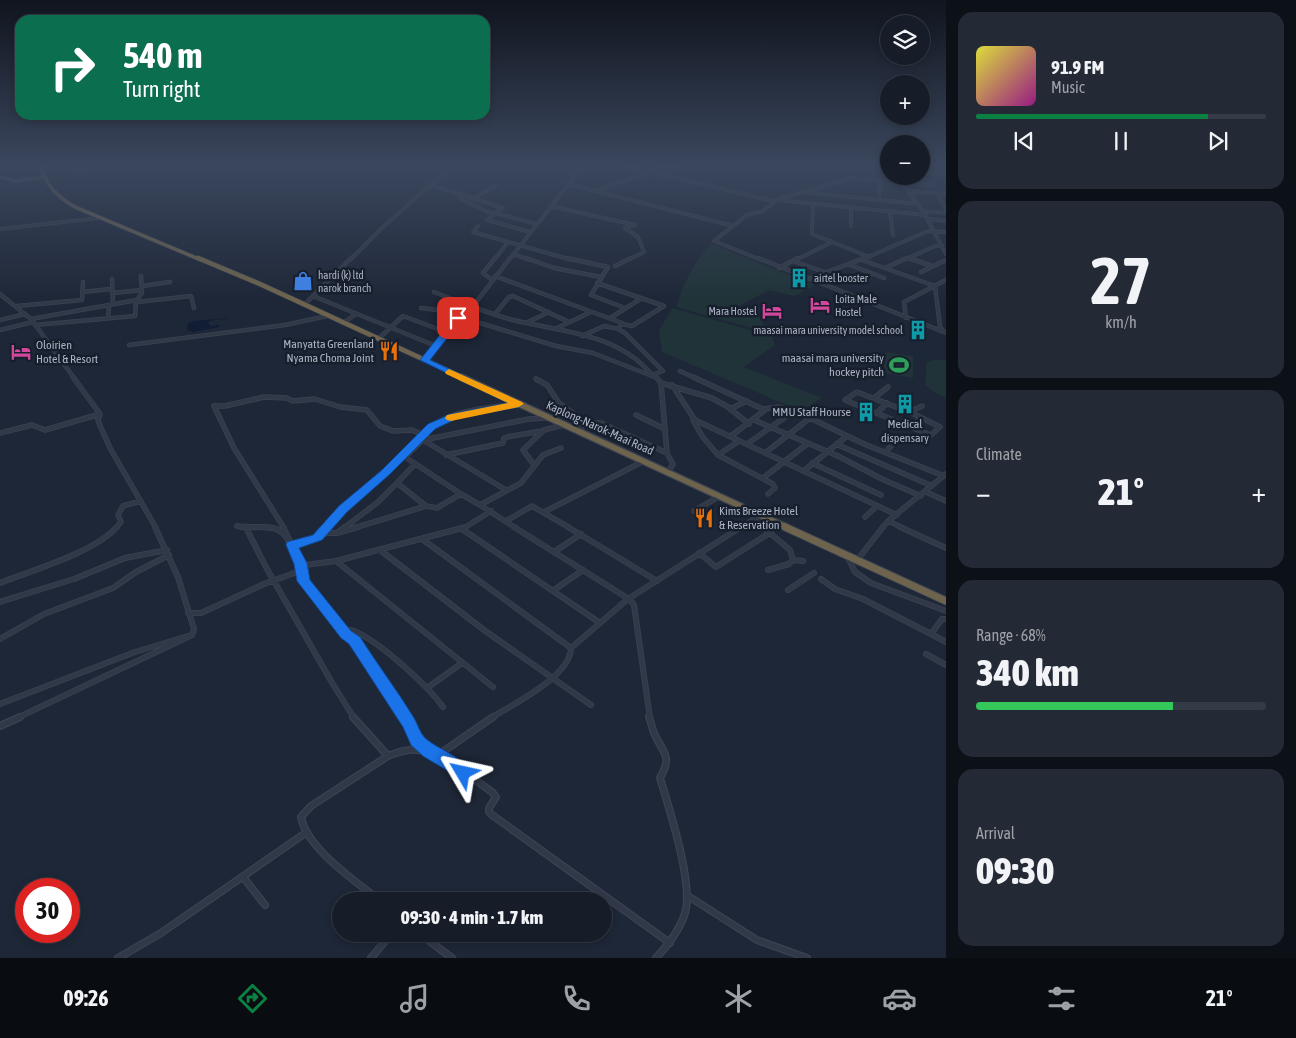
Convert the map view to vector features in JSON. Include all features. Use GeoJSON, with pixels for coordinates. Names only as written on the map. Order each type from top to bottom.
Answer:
{"type":"FeatureCollection","features":[{"type":"Feature","properties":{"kind":"highway","name":"Kaplong-Narok-Maai Road"},"geometry":{"type":"LineString","coordinates":[[83,211],[222,268],[304,305],[720,496],[756,516],[845,553],[946,601]]}},
{"type":"Feature","properties":{"kind":"street"},"geometry":{"type":"LineString","coordinates":[[304,305],[401,211]]}},
{"type":"Feature","properties":{"kind":"street"},"geometry":{"type":"LineString","coordinates":[[485,211],[536,224]]}},
{"type":"Feature","properties":{"kind":"street"},"geometry":{"type":"LineString","coordinates":[[499,211],[487,220],[530,232]]}},
{"type":"Feature","properties":{"kind":"street"},"geometry":{"type":"LineString","coordinates":[[424,360],[458,318],[474,305],[546,211]]}},
{"type":"Feature","properties":{"kind":"street"},"geometry":{"type":"LineString","coordinates":[[572,211],[635,224],[625,228],[638,237],[644,252],[615,266]]}},
{"type":"Feature","properties":{"kind":"street"},"geometry":{"type":"LineString","coordinates":[[673,211],[733,226]]}},
{"type":"Feature","properties":{"kind":"street"},"geometry":{"type":"LineString","coordinates":[[763,211],[747,215],[714,241],[945,333]]}},
{"type":"Feature","properties":{"kind":"street"},"geometry":{"type":"LineString","coordinates":[[813,211],[812,234],[870,256]]}},
{"type":"Feature","properties":{"kind":"street"},"geometry":{"type":"LineString","coordinates":[[851,211],[851,226]]}},
{"type":"Feature","properties":{"kind":"street"},"geometry":{"type":"LineString","coordinates":[[880,211],[925,215]]}},
{"type":"Feature","properties":{"kind":"street"},"geometry":{"type":"LineString","coordinates":[[946,211],[923,211],[943,245],[946,254]]}},
{"type":"Feature","properties":{"kind":"street"},"geometry":{"type":"LineString","coordinates":[[890,212],[893,235]]}},
{"type":"Feature","properties":{"kind":"street"},"geometry":{"type":"LineString","coordinates":[[0,229],[99,218]]}},
{"type":"Feature","properties":{"kind":"street"},"geometry":{"type":"LineString","coordinates":[[928,220],[946,221]]}},
{"type":"Feature","properties":{"kind":"street"},"geometry":{"type":"LineString","coordinates":[[478,226],[473,232],[559,258],[608,267],[591,294],[625,308]]}},
{"type":"Feature","properties":{"kind":"street"},"geometry":{"type":"LineString","coordinates":[[809,279],[850,265],[928,231],[946,232]]}},
{"type":"Feature","properties":{"kind":"street"},"geometry":{"type":"LineString","coordinates":[[492,280],[486,278],[483,273],[508,242]]}},
{"type":"Feature","properties":{"kind":"street"},"geometry":{"type":"LineString","coordinates":[[779,268],[832,242]]}},
{"type":"Feature","properties":{"kind":"street"},"geometry":{"type":"LineString","coordinates":[[885,268],[935,246],[943,245]]}},
{"type":"Feature","properties":{"kind":"street"},"geometry":{"type":"LineString","coordinates":[[513,254],[554,268],[601,277]]}},
{"type":"Feature","properties":{"kind":"street"},"geometry":{"type":"LineString","coordinates":[[908,258],[933,266]]}},
{"type":"Feature","properties":{"kind":"street"},"geometry":{"type":"LineString","coordinates":[[862,260],[935,286]]}},
{"type":"Feature","properties":{"kind":"street"},"geometry":{"type":"LineString","coordinates":[[921,272],[946,260]]}},
{"type":"Feature","properties":{"kind":"street"},"geometry":{"type":"LineString","coordinates":[[793,261],[825,273]]}},
{"type":"Feature","properties":{"kind":"street"},"geometry":{"type":"LineString","coordinates":[[850,265],[884,278]]}},
{"type":"Feature","properties":{"kind":"street"},"geometry":{"type":"LineString","coordinates":[[858,280],[871,274]]}},
{"type":"Feature","properties":{"kind":"street"},"geometry":{"type":"LineString","coordinates":[[33,322],[136,316],[137,301],[142,294],[141,276]]}},
{"type":"Feature","properties":{"kind":"street"},"geometry":{"type":"LineString","coordinates":[[495,276],[622,324],[632,326],[664,306],[597,283]]}},
{"type":"Feature","properties":{"kind":"street"},"geometry":{"type":"LineString","coordinates":[[108,318],[111,304],[112,279]]}},
{"type":"Feature","properties":{"kind":"street"},"geometry":{"type":"LineString","coordinates":[[906,318],[904,302],[946,280]]}},
{"type":"Feature","properties":{"kind":"street"},"geometry":{"type":"LineString","coordinates":[[81,309],[84,282]]}},
{"type":"Feature","properties":{"kind":"street"},"geometry":{"type":"LineString","coordinates":[[112,293],[170,282]]}},
{"type":"Feature","properties":{"kind":"street"},"geometry":{"type":"LineString","coordinates":[[935,286],[940,327],[945,333]]}},
{"type":"Feature","properties":{"kind":"street"},"geometry":{"type":"LineString","coordinates":[[82,292],[112,289]]}},
{"type":"Feature","properties":{"kind":"street"},"geometry":{"type":"LineString","coordinates":[[434,292],[470,307],[582,336],[626,350],[648,368],[652,375],[661,383],[703,396],[730,410],[739,419],[749,424]]}},
{"type":"Feature","properties":{"kind":"street"},"geometry":{"type":"LineString","coordinates":[[0,294],[17,306],[33,322],[100,414]]}},
{"type":"Feature","properties":{"kind":"street"},"geometry":{"type":"LineString","coordinates":[[0,330],[33,322],[50,315],[137,301],[191,296],[194,308]]}},
{"type":"Feature","properties":{"kind":"street"},"geometry":{"type":"LineString","coordinates":[[313,296],[436,346]]}},
{"type":"Feature","properties":{"kind":"street"},"geometry":{"type":"LineString","coordinates":[[495,314],[509,297],[513,296],[569,322]]}},
{"type":"Feature","properties":{"kind":"street"},"geometry":{"type":"LineString","coordinates":[[610,318],[642,298]]}},
{"type":"Feature","properties":{"kind":"street"},"geometry":{"type":"LineString","coordinates":[[17,306],[82,300]]}},
{"type":"Feature","properties":{"kind":"street"},"geometry":{"type":"LineString","coordinates":[[50,315],[53,304]]}},
{"type":"Feature","properties":{"kind":"street"},"geometry":{"type":"LineString","coordinates":[[421,308],[428,307],[458,318],[472,320],[556,346],[588,352],[652,375],[663,371],[625,333],[619,330],[604,326],[582,336]]}},
{"type":"Feature","properties":{"kind":"street"},"geometry":{"type":"LineString","coordinates":[[526,323],[549,312]]}},
{"type":"Feature","properties":{"kind":"street"},"geometry":{"type":"LineString","coordinates":[[555,329],[591,312]]}},
{"type":"Feature","properties":{"kind":"street"},"geometry":{"type":"LineString","coordinates":[[0,320],[25,314]]}},
{"type":"Feature","properties":{"kind":"street"},"geometry":{"type":"LineString","coordinates":[[343,323],[356,314]]}},
{"type":"Feature","properties":{"kind":"street"},"geometry":{"type":"LineString","coordinates":[[129,345],[285,325],[327,316]]}},
{"type":"Feature","properties":{"kind":"street"},"geometry":{"type":"LineString","coordinates":[[378,339],[403,316],[446,332]]}},
{"type":"Feature","properties":{"kind":"street"},"geometry":{"type":"LineString","coordinates":[[619,330],[622,324]]}},
{"type":"Feature","properties":{"kind":"street"},"geometry":{"type":"LineString","coordinates":[[680,371],[764,409],[780,406],[794,411],[846,436],[945,475],[888,521],[858,559]]}},
{"type":"Feature","properties":{"kind":"street"},"geometry":{"type":"LineString","coordinates":[[536,379],[547,385],[559,403],[574,414],[582,425]]}},
{"type":"Feature","properties":{"kind":"street"},"geometry":{"type":"LineString","coordinates":[[661,383],[667,453],[673,464],[668,472]]}},
{"type":"Feature","properties":{"kind":"street"},"geometry":{"type":"LineString","coordinates":[[672,385],[702,436],[718,455],[776,486],[768,494]]}},
{"type":"Feature","properties":{"kind":"street"},"geometry":{"type":"LineString","coordinates":[[874,398],[888,387]]}},
{"type":"Feature","properties":{"kind":"street"},"geometry":{"type":"LineString","coordinates":[[940,426],[932,435],[845,400],[857,392],[912,413],[921,418],[940,426],[946,429]]}},
{"type":"Feature","properties":{"kind":"street"},"geometry":{"type":"LineString","coordinates":[[423,435],[412,430],[393,431],[380,426],[367,410],[340,406],[315,399],[292,401],[287,398],[264,397],[225,406],[214,406],[234,448],[280,520],[300,563],[303,581],[342,630],[354,640],[409,724],[417,741],[429,751],[438,755],[492,792],[496,797],[489,808],[489,812],[492,815],[670,942]]}},
{"type":"Feature","properties":{"kind":"street"},"geometry":{"type":"LineString","coordinates":[[730,410],[747,401]]}},
{"type":"Feature","properties":{"kind":"street"},"geometry":{"type":"LineString","coordinates":[[877,413],[887,403]]}},
{"type":"Feature","properties":{"kind":"street"},"geometry":{"type":"LineString","coordinates":[[292,545],[318,537],[343,509],[386,472],[432,426],[455,416],[519,404]]}},
{"type":"Feature","properties":{"kind":"street"},"geometry":{"type":"LineString","coordinates":[[912,413],[922,406]]}},
{"type":"Feature","properties":{"kind":"street"},"geometry":{"type":"LineString","coordinates":[[731,436],[754,420],[764,409]]}},
{"type":"Feature","properties":{"kind":"street"},"geometry":{"type":"LineString","coordinates":[[747,444],[794,411]]}},
{"type":"Feature","properties":{"kind":"street"},"geometry":{"type":"LineString","coordinates":[[0,433],[32,425],[45,430],[100,414]]}},
{"type":"Feature","properties":{"kind":"street"},"geometry":{"type":"LineString","coordinates":[[0,726],[192,635],[194,629],[178,577],[168,553],[142,501],[110,448],[98,421],[100,414]]}},
{"type":"Feature","properties":{"kind":"street"},"geometry":{"type":"LineString","coordinates":[[636,415],[665,429]]}},
{"type":"Feature","properties":{"kind":"street"},"geometry":{"type":"LineString","coordinates":[[548,418],[528,419],[423,440],[405,457],[634,605],[647,708],[654,733],[667,756],[667,766],[660,778],[673,820],[688,896],[685,914],[670,942],[656,958]]}},
{"type":"Feature","properties":{"kind":"street"},"geometry":{"type":"LineString","coordinates":[[692,418],[897,515]]}},
{"type":"Feature","properties":{"kind":"street"},"geometry":{"type":"LineString","coordinates":[[765,453],[810,418]]}},
{"type":"Feature","properties":{"kind":"street"},"geometry":{"type":"LineString","coordinates":[[910,427],[921,418]]}},
{"type":"Feature","properties":{"kind":"street"},"geometry":{"type":"LineString","coordinates":[[754,420],[838,456],[887,482],[921,496]]}},
{"type":"Feature","properties":{"kind":"street"},"geometry":{"type":"LineString","coordinates":[[577,430],[582,425],[594,422],[601,423],[667,453]]}},
{"type":"Feature","properties":{"kind":"street"},"geometry":{"type":"LineString","coordinates":[[534,465],[523,450],[542,431],[549,427],[566,425]]}},
{"type":"Feature","properties":{"kind":"street"},"geometry":{"type":"LineString","coordinates":[[446,455],[495,446],[503,443],[503,440],[507,437],[542,431]]}},
{"type":"Feature","properties":{"kind":"street"},"geometry":{"type":"LineString","coordinates":[[423,435],[423,440]]}},
{"type":"Feature","properties":{"kind":"street"},"geometry":{"type":"LineString","coordinates":[[805,470],[846,436]]}},
{"type":"Feature","properties":{"kind":"street"},"geometry":{"type":"LineString","coordinates":[[718,455],[736,443],[735,438]]}},
{"type":"Feature","properties":{"kind":"street"},"geometry":{"type":"LineString","coordinates":[[423,440],[506,490]]}},
{"type":"Feature","properties":{"kind":"street"},"geometry":{"type":"LineString","coordinates":[[885,452],[895,442]]}},
{"type":"Feature","properties":{"kind":"street"},"geometry":{"type":"LineString","coordinates":[[763,478],[807,444]]}},
{"type":"Feature","properties":{"kind":"street"},"geometry":{"type":"LineString","coordinates":[[836,444],[932,486]]}},
{"type":"Feature","properties":{"kind":"street"},"geometry":{"type":"LineString","coordinates":[[480,505],[521,483],[534,465],[548,452],[561,448]]}},
{"type":"Feature","properties":{"kind":"street"},"geometry":{"type":"LineString","coordinates":[[544,512],[645,461]]}},
{"type":"Feature","properties":{"kind":"street"},"geometry":{"type":"LineString","coordinates":[[812,463],[881,495]]}},
{"type":"Feature","properties":{"kind":"street"},"geometry":{"type":"LineString","coordinates":[[337,533],[378,502],[415,464]]}},
{"type":"Feature","properties":{"kind":"street"},"geometry":{"type":"LineString","coordinates":[[398,483],[426,506]]}},
{"type":"Feature","properties":{"kind":"street"},"geometry":{"type":"LineString","coordinates":[[926,492],[946,501]]}},
{"type":"Feature","properties":{"kind":"street"},"geometry":{"type":"LineString","coordinates":[[322,533],[337,533],[426,506],[437,508],[461,494]]}},
{"type":"Feature","properties":{"kind":"street"},"geometry":{"type":"LineString","coordinates":[[694,511],[720,496]]}},
{"type":"Feature","properties":{"kind":"street"},"geometry":{"type":"LineString","coordinates":[[0,583],[106,537],[121,522],[118,515],[123,506],[142,501]]}},
{"type":"Feature","properties":{"kind":"street"},"geometry":{"type":"LineString","coordinates":[[506,521],[531,505],[656,581]]}},
{"type":"Feature","properties":{"kind":"street"},"geometry":{"type":"LineString","coordinates":[[865,517],[877,506]]}},
{"type":"Feature","properties":{"kind":"street"},"geometry":{"type":"LineString","coordinates":[[300,563],[336,561],[462,529],[491,511]]}},
{"type":"Feature","properties":{"kind":"street"},"geometry":{"type":"LineString","coordinates":[[571,648],[629,600],[756,516],[790,550],[793,560]]}},
{"type":"Feature","properties":{"kind":"street"},"geometry":{"type":"LineString","coordinates":[[888,521],[946,548]]}},
{"type":"Feature","properties":{"kind":"street"},"geometry":{"type":"LineString","coordinates":[[237,526],[271,528],[284,533],[292,545]]}},
{"type":"Feature","properties":{"kind":"street"},"geometry":{"type":"LineString","coordinates":[[246,528],[258,556],[359,725],[382,746],[388,756]]}},
{"type":"Feature","properties":{"kind":"street"},"geometry":{"type":"LineString","coordinates":[[462,529],[600,623]]}},
{"type":"Feature","properties":{"kind":"street"},"geometry":{"type":"LineString","coordinates":[[699,553],[716,567],[771,532]]}},
{"type":"Feature","properties":{"kind":"street"},"geometry":{"type":"LineString","coordinates":[[554,552],[581,534]]}},
{"type":"Feature","properties":{"kind":"street"},"geometry":{"type":"LineString","coordinates":[[422,539],[571,648]]}},
{"type":"Feature","properties":{"kind":"street"},"geometry":{"type":"LineString","coordinates":[[380,550],[452,606],[552,679],[592,705]]}},
{"type":"Feature","properties":{"kind":"street"},"geometry":{"type":"LineString","coordinates":[[0,602],[74,579],[125,558],[168,553]]}},
{"type":"Feature","properties":{"kind":"street"},"geometry":{"type":"LineString","coordinates":[[0,639],[44,614],[113,588],[168,553]]}},
{"type":"Feature","properties":{"kind":"street"},"geometry":{"type":"LineString","coordinates":[[845,553],[855,572],[864,579],[924,605],[946,611]]}},
{"type":"Feature","properties":{"kind":"street"},"geometry":{"type":"LineString","coordinates":[[768,570],[789,564],[793,560],[803,561]]}},
{"type":"Feature","properties":{"kind":"street"},"geometry":{"type":"LineString","coordinates":[[336,561],[493,687]]}},
{"type":"Feature","properties":{"kind":"street"},"geometry":{"type":"LineString","coordinates":[[554,590],[582,570]]}},
{"type":"Feature","properties":{"kind":"street"},"geometry":{"type":"LineString","coordinates":[[188,614],[201,613],[274,580],[300,571]]}},
{"type":"Feature","properties":{"kind":"street"},"geometry":{"type":"LineString","coordinates":[[788,590],[814,573]]}},
{"type":"Feature","properties":{"kind":"street"},"geometry":{"type":"LineString","coordinates":[[821,579],[835,589],[863,600],[946,642]]}},
{"type":"Feature","properties":{"kind":"street"},"geometry":{"type":"LineString","coordinates":[[930,634],[942,619],[946,619]]}},
{"type":"Feature","properties":{"kind":"street"},"geometry":{"type":"LineString","coordinates":[[342,630],[353,630],[367,639],[427,688],[443,707]]}},
{"type":"Feature","properties":{"kind":"street"},"geometry":{"type":"LineString","coordinates":[[0,704],[136,652],[192,635]]}},
{"type":"Feature","properties":{"kind":"street"},"geometry":{"type":"LineString","coordinates":[[438,755],[463,736],[552,679],[567,663],[571,656],[571,648]]}},
{"type":"Feature","properties":{"kind":"street"},"geometry":{"type":"LineString","coordinates":[[926,654],[946,665]]}},
{"type":"Feature","properties":{"kind":"street"},"geometry":{"type":"LineString","coordinates":[[427,688],[462,663]]}},
{"type":"Feature","properties":{"kind":"street"},"geometry":{"type":"LineString","coordinates":[[370,892],[317,846],[301,820],[304,812],[388,756],[400,751],[429,751]]}},
{"type":"Feature","properties":{"kind":"street"},"geometry":{"type":"LineString","coordinates":[[118,958],[161,933],[307,832]]}},
{"type":"Feature","properties":{"kind":"street"},"geometry":{"type":"LineString","coordinates":[[243,877],[265,905]]}},
{"type":"Feature","properties":{"kind":"street"},"geometry":{"type":"LineString","coordinates":[[688,896],[757,940],[807,958]]}},
{"type":"Feature","properties":{"kind":"street"},"geometry":{"type":"LineString","coordinates":[[371,958],[384,942]]}},
{"type":"Feature","properties":{"kind":"street"},"geometry":{"type":"LineString","coordinates":[[431,942],[452,958]]}},
{"type":"Feature","properties":{"kind":"green space"},"geometry":{"type":"Polygon","coordinates":[[[711,244],[815,285],[794,296],[769,290],[739,306],[758,315],[767,330],[759,330],[676,307],[690,273],[711,244]]]}},
{"type":"Feature","properties":{"kind":"green space"},"geometry":{"type":"Polygon","coordinates":[[[672,308],[772,336],[775,345],[744,367],[822,398],[801,411],[662,352],[659,331],[672,308]]]}},
{"type":"Feature","properties":{"kind":"green space","name":"maasai mara university hockey pitch"},"geometry":{"type":"Polygon","coordinates":[[[885,352],[913,356],[913,378],[884,373],[885,352]]]}},
{"type":"Feature","properties":{"kind":"green space"},"geometry":{"type":"Polygon","coordinates":[[[946,360],[946,397],[935,393],[925,385],[927,362],[946,360]]]}},
{"type":"Feature","properties":{"kind":"water"},"geometry":{"type":"Polygon","coordinates":[[[227,318],[208,322],[210,326],[219,325],[219,327],[193,332],[187,330],[188,324],[193,321],[227,318]]]}},
{"type":"Feature","properties":{"kind":"slow traffic"},"geometry":{"type":"LineString","coordinates":[[449,372],[519,404],[451,418]]}},
{"type":"Feature","properties":{"kind":"place","name":"airtel booster"},"geometry":{"type":"Point","coordinates":[799,278]}},
{"type":"Feature","properties":{"kind":"place","name":"hardi (k) ltd narok branch"},"geometry":{"type":"Point","coordinates":[303,281]}},
{"type":"Feature","properties":{"kind":"place","name":"Loita Male Hostel"},"geometry":{"type":"Point","coordinates":[820,305]}},
{"type":"Feature","properties":{"kind":"place","name":"Mara Hostel"},"geometry":{"type":"Point","coordinates":[772,311]}},
{"type":"Feature","properties":{"kind":"place","name":"maasai mara university model school"},"geometry":{"type":"Point","coordinates":[918,330]}},
{"type":"Feature","properties":{"kind":"place","name":"Manyatta Greenland Nyama Choma Joint"},"geometry":{"type":"Point","coordinates":[389,351]}},
{"type":"Feature","properties":{"kind":"place","name":"Oloirien Hotel & Resort"},"geometry":{"type":"Point","coordinates":[21,352]}},
{"type":"Feature","properties":{"kind":"place","name":"maasai mara university hockey pitch"},"geometry":{"type":"Point","coordinates":[899,365]}},
{"type":"Feature","properties":{"kind":"place","name":"Medical dispensary"},"geometry":{"type":"Point","coordinates":[905,404]}},
{"type":"Feature","properties":{"kind":"place","name":"MMU Staff Hourse"},"geometry":{"type":"Point","coordinates":[866,412]}},
{"type":"Feature","properties":{"kind":"place","name":"Kims Breeze Hotel & Reservation"},"geometry":{"type":"Point","coordinates":[704,518]}},
{"type":"Feature","properties":{"kind":"route"},"geometry":{"type":"LineString","coordinates":[[458,318],[424,360],[519,404],[455,416],[432,426],[386,472],[343,509],[318,537],[301,544],[292,545],[300,563],[303,581],[346,634],[354,640],[409,724],[417,741],[463,773]]}}]}
